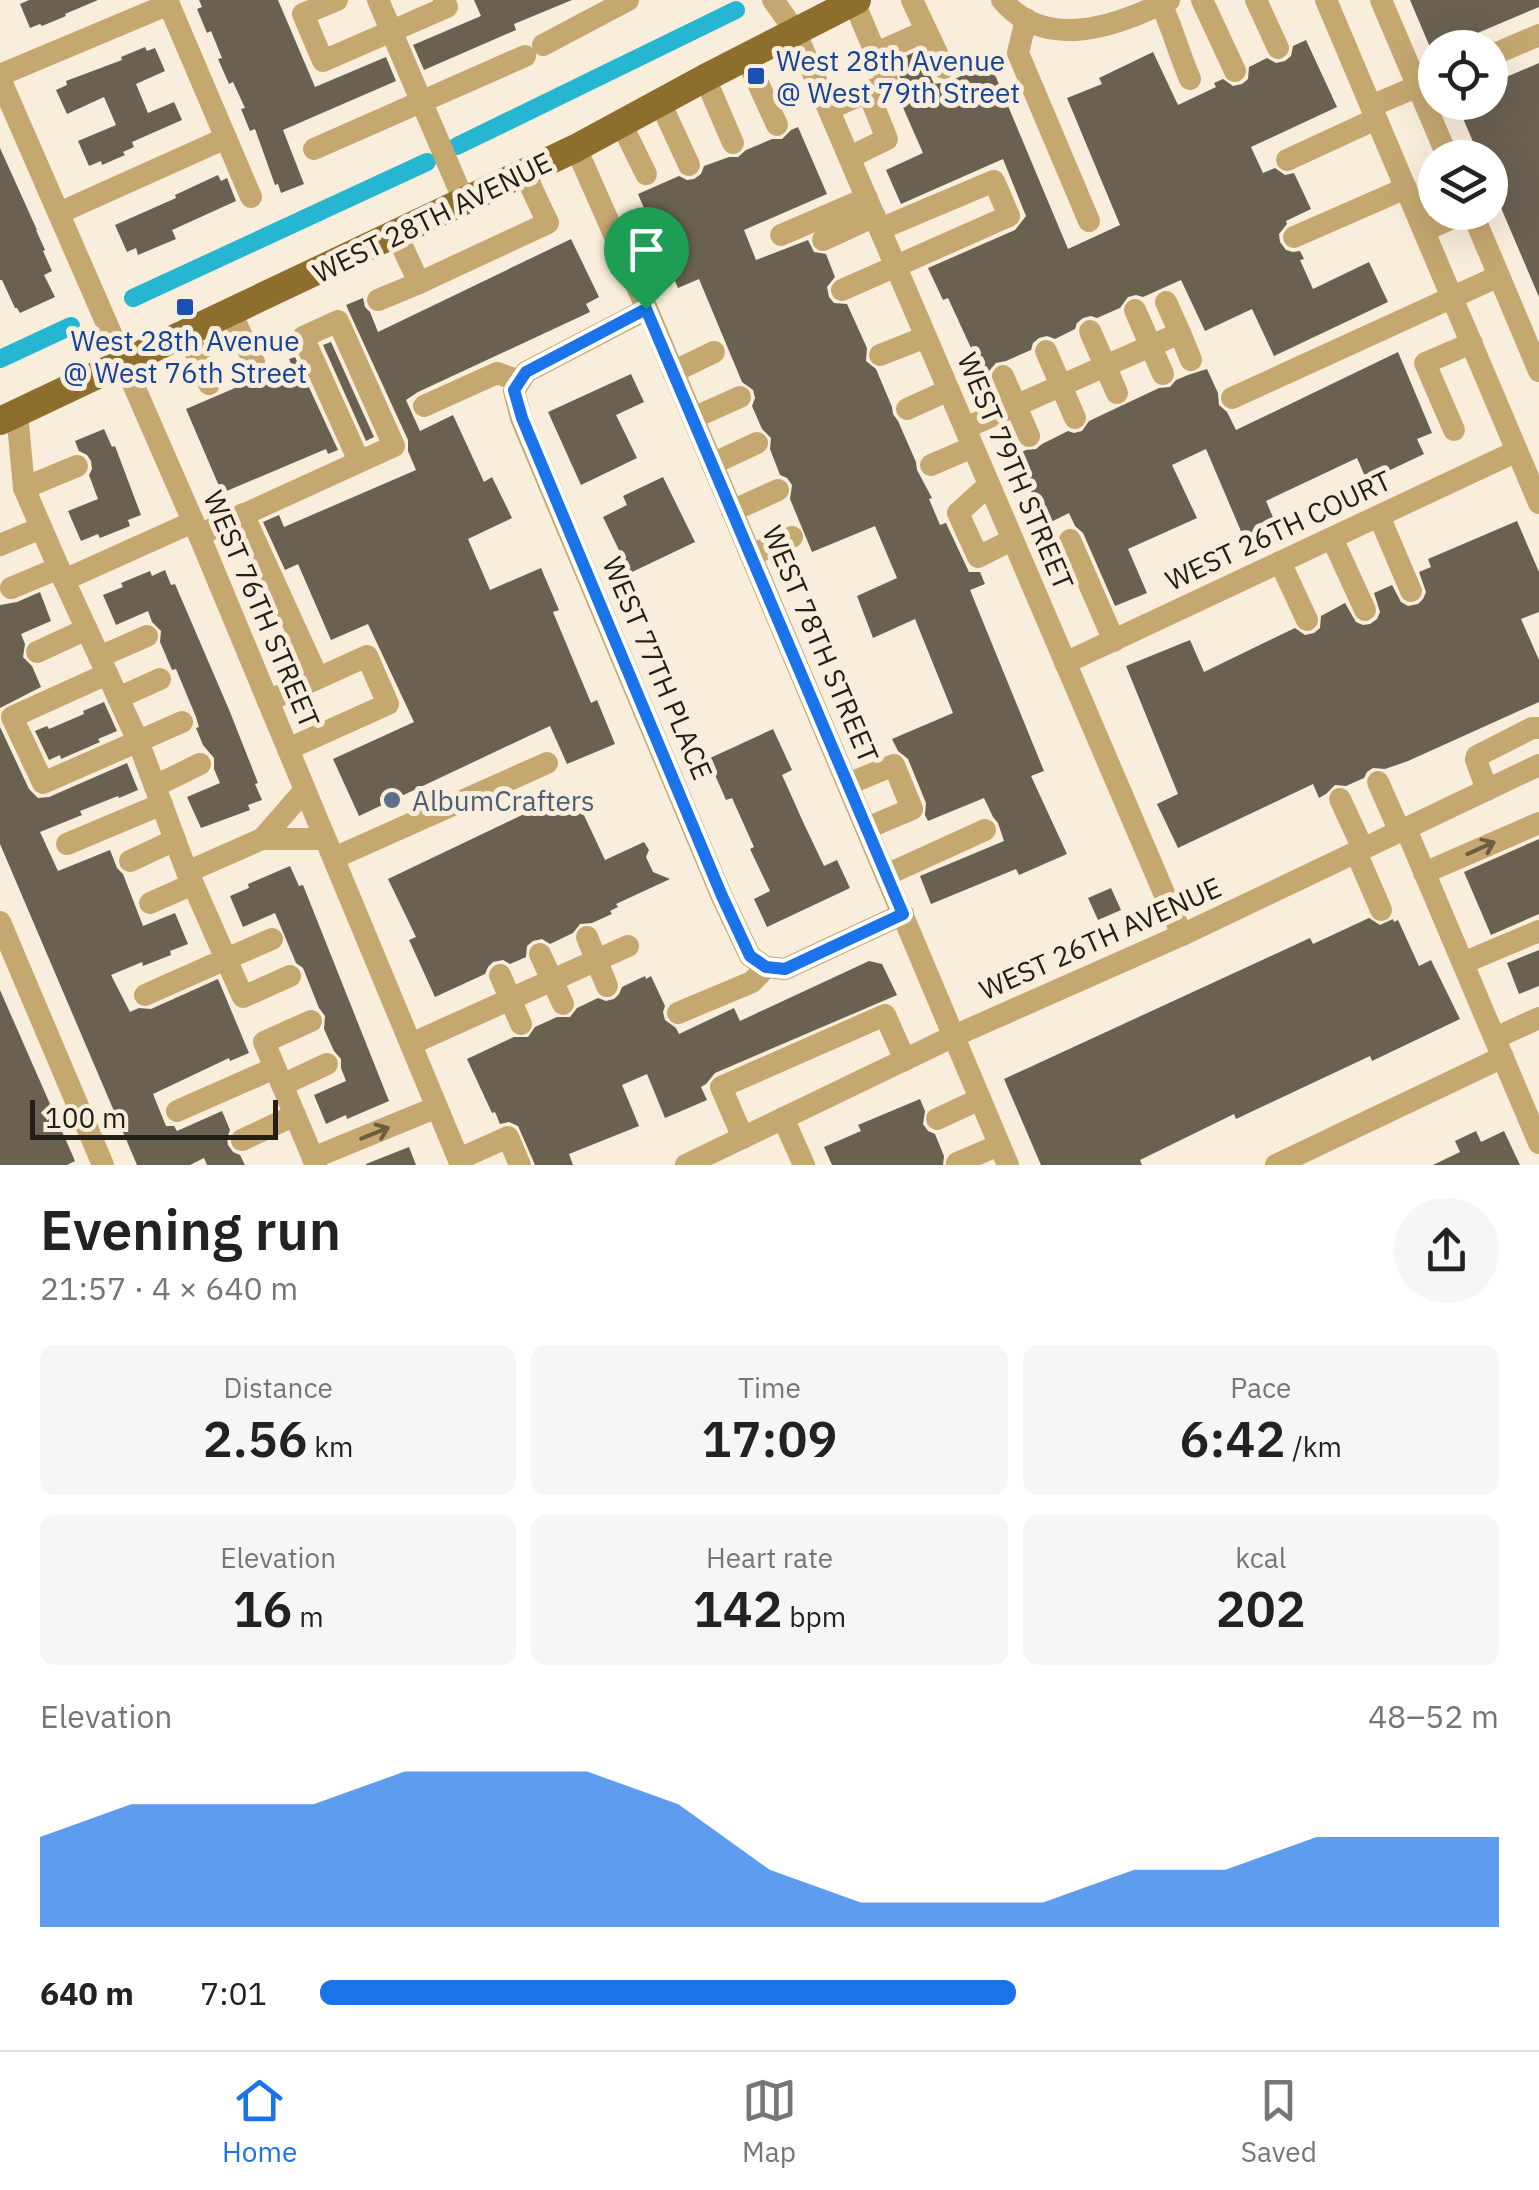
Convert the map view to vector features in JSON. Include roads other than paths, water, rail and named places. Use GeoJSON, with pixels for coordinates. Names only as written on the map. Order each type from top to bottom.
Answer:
{"type":"FeatureCollection","features":[{"type":"Feature","properties":{"kind":"main road","name":"WEST 28TH AVENUE"},"geometry":{"type":"LineString","coordinates":[[9,417],[576,148],[842,4]]}},
{"type":"Feature","properties":{"kind":"street"},"geometry":{"type":"LineString","coordinates":[[337,0],[303,14],[323,61],[448,7],[444,0]]}},
{"type":"Feature","properties":{"kind":"street"},"geometry":{"type":"LineString","coordinates":[[378,0],[464,201]]}},
{"type":"Feature","properties":{"kind":"street"},"geometry":{"type":"LineString","coordinates":[[314,149],[534,50],[628,0]]}},
{"type":"Feature","properties":{"kind":"street","name":"WEST 79TH STREET"},"geometry":{"type":"LineString","coordinates":[[773,0],[795,31],[850,156],[1182,935]]}},
{"type":"Feature","properties":{"kind":"street"},"geometry":{"type":"LineString","coordinates":[[912,0],[944,68]]}},
{"type":"Feature","properties":{"kind":"street"},"geometry":{"type":"LineString","coordinates":[[1002,0],[1026,19],[1078,31],[1109,25],[1165,2],[1190,79]]}},
{"type":"Feature","properties":{"kind":"street"},"geometry":{"type":"LineString","coordinates":[[1202,0],[1235,70]]}},
{"type":"Feature","properties":{"kind":"street"},"geometry":{"type":"LineString","coordinates":[[1256,0],[1278,48]]}},
{"type":"Feature","properties":{"kind":"street"},"geometry":{"type":"LineString","coordinates":[[1381,0],[1418,67]]}},
{"type":"Feature","properties":{"kind":"street"},"geometry":{"type":"LineString","coordinates":[[0,77],[168,2],[250,197]]}},
{"type":"Feature","properties":{"kind":"street"},"geometry":{"type":"LineString","coordinates":[[1332,2],[1374,112],[1539,501]]}},
{"type":"Feature","properties":{"kind":"street"},"geometry":{"type":"LineString","coordinates":[[829,109],[888,84],[876,53],[842,4]]}},
{"type":"Feature","properties":{"kind":"street"},"geometry":{"type":"LineString","coordinates":[[1026,19],[1018,54],[1089,221]]}},
{"type":"Feature","properties":{"kind":"street"},"geometry":{"type":"LineString","coordinates":[[876,53],[926,30]]}},
{"type":"Feature","properties":{"kind":"street"},"geometry":{"type":"LineString","coordinates":[[1508,48],[1539,35]]}},
{"type":"Feature","properties":{"kind":"street"},"geometry":{"type":"LineString","coordinates":[[746,56],[777,124]]}},
{"type":"Feature","properties":{"kind":"street","name":"WEST 76TH STREET"},"geometry":{"type":"LineString","coordinates":[[0,77],[196,528],[460,1162]]}},
{"type":"Feature","properties":{"kind":"street"},"geometry":{"type":"LineString","coordinates":[[704,78],[733,143]]}},
{"type":"Feature","properties":{"kind":"street"},"geometry":{"type":"LineString","coordinates":[[1287,160],[1418,87]]}},
{"type":"Feature","properties":{"kind":"street"},"geometry":{"type":"LineString","coordinates":[[850,156],[887,138],[868,92]]}},
{"type":"Feature","properties":{"kind":"street"},"geometry":{"type":"LineString","coordinates":[[660,102],[689,165]]}},
{"type":"Feature","properties":{"kind":"street"},"geometry":{"type":"LineString","coordinates":[[621,123],[646,174]]}},
{"type":"Feature","properties":{"kind":"street"},"geometry":{"type":"LineString","coordinates":[[59,213],[226,138]]}},
{"type":"Feature","properties":{"kind":"street","name":"WEST 78TH STREET"},"geometry":{"type":"LineString","coordinates":[[576,148],[1004,1155]]}},
{"type":"Feature","properties":{"kind":"street"},"geometry":{"type":"LineString","coordinates":[[378,300],[548,223],[524,172]]}},
{"type":"Feature","properties":{"kind":"street"},"geometry":{"type":"LineString","coordinates":[[781,235],[994,181],[1009,216],[842,290]]}},
{"type":"Feature","properties":{"kind":"street"},"geometry":{"type":"LineString","coordinates":[[1294,237],[1406,188]]}},
{"type":"Feature","properties":{"kind":"street"},"geometry":{"type":"LineString","coordinates":[[823,240],[874,214]]}},
{"type":"Feature","properties":{"kind":"street"},"geometry":{"type":"LineString","coordinates":[[1477,230],[1539,371]]}},
{"type":"Feature","properties":{"kind":"street"},"geometry":{"type":"LineString","coordinates":[[396,234],[419,283]]}},
{"type":"Feature","properties":{"kind":"street"},"geometry":{"type":"LineString","coordinates":[[1232,398],[1499,276]]}},
{"type":"Feature","properties":{"kind":"street"},"geometry":{"type":"LineString","coordinates":[[1166,302],[1192,360]]}},
{"type":"Feature","properties":{"kind":"street"},"geometry":{"type":"LineString","coordinates":[[424,406],[497,373],[520,382],[526,372],[646,309]]}},
{"type":"Feature","properties":{"kind":"street"},"geometry":{"type":"LineString","coordinates":[[1136,310],[1163,374]]}},
{"type":"Feature","properties":{"kind":"street"},"geometry":{"type":"LineString","coordinates":[[231,312],[254,362]]}},
{"type":"Feature","properties":{"kind":"street"},"geometry":{"type":"LineString","coordinates":[[11,588],[243,514],[359,462],[394,446],[338,321],[303,337],[359,462]]}},
{"type":"Feature","properties":{"kind":"street"},"geometry":{"type":"LineString","coordinates":[[1090,331],[1118,393]]}},
{"type":"Feature","properties":{"kind":"street"},"geometry":{"type":"LineString","coordinates":[[188,334],[209,384]]}},
{"type":"Feature","properties":{"kind":"street"},"geometry":{"type":"LineString","coordinates":[[931,466],[1016,406],[1180,334]]}},
{"type":"Feature","properties":{"kind":"street"},"geometry":{"type":"LineString","coordinates":[[880,355],[926,337]]}},
{"type":"Feature","properties":{"kind":"street"},"geometry":{"type":"LineString","coordinates":[[1454,430],[1425,363],[1472,343]]}},
{"type":"Feature","properties":{"kind":"street"},"geometry":{"type":"LineString","coordinates":[[1046,350],[1075,418]]}},
{"type":"Feature","properties":{"kind":"street"},"geometry":{"type":"LineString","coordinates":[[673,372],[714,352]]}},
{"type":"Feature","properties":{"kind":"street"},"geometry":{"type":"LineString","coordinates":[[1002,376],[1028,436]]}},
{"type":"Feature","properties":{"kind":"street","name":"WEST 77TH PLACE"},"geometry":{"type":"LineString","coordinates":[[520,382],[514,390],[522,418],[722,896],[750,956],[766,967]]}},
{"type":"Feature","properties":{"kind":"street"},"geometry":{"type":"LineString","coordinates":[[907,409],[949,390]]}},
{"type":"Feature","properties":{"kind":"street"},"geometry":{"type":"LineString","coordinates":[[693,418],[740,397]]}},
{"type":"Feature","properties":{"kind":"street"},"geometry":{"type":"LineString","coordinates":[[9,417],[24,488],[138,740],[190,878],[243,997],[290,976]]}},
{"type":"Feature","properties":{"kind":"street"},"geometry":{"type":"LineString","coordinates":[[712,464],[757,443]]}},
{"type":"Feature","properties":{"kind":"street","name":"WEST 26TH COURT"},"geometry":{"type":"LineString","coordinates":[[1065,663],[1517,450]]}},
{"type":"Feature","properties":{"kind":"street"},"geometry":{"type":"LineString","coordinates":[[24,488],[77,466]]}},
{"type":"Feature","properties":{"kind":"street"},"geometry":{"type":"LineString","coordinates":[[0,468],[24,488]]}},
{"type":"Feature","properties":{"kind":"street"},"geometry":{"type":"LineString","coordinates":[[989,484],[958,513],[978,557],[1012,540]]}},
{"type":"Feature","properties":{"kind":"street"},"geometry":{"type":"LineString","coordinates":[[732,511],[778,490]]}},
{"type":"Feature","properties":{"kind":"street"},"geometry":{"type":"LineString","coordinates":[[243,514],[318,678]]}},
{"type":"Feature","properties":{"kind":"street"},"geometry":{"type":"LineString","coordinates":[[1379,516],[1411,591]]}},
{"type":"Feature","properties":{"kind":"street"},"geometry":{"type":"LineString","coordinates":[[0,546],[41,528]]}},
{"type":"Feature","properties":{"kind":"street"},"geometry":{"type":"LineString","coordinates":[[751,555],[792,537]]}},
{"type":"Feature","properties":{"kind":"street"},"geometry":{"type":"LineString","coordinates":[[1332,538],[1365,610]]}},
{"type":"Feature","properties":{"kind":"street"},"geometry":{"type":"LineString","coordinates":[[1070,540],[1114,641]]}},
{"type":"Feature","properties":{"kind":"street"},"geometry":{"type":"LineString","coordinates":[[1280,562],[1306,620]]}},
{"type":"Feature","properties":{"kind":"street"},"geometry":{"type":"LineString","coordinates":[[37,652],[86,629]]}},
{"type":"Feature","properties":{"kind":"street"},"geometry":{"type":"LineString","coordinates":[[147,636],[12,717],[43,783],[182,722]]}},
{"type":"Feature","properties":{"kind":"street"},"geometry":{"type":"LineString","coordinates":[[268,700],[367,656],[388,704],[288,749]]}},
{"type":"Feature","properties":{"kind":"street"},"geometry":{"type":"LineString","coordinates":[[118,698],[160,679]]}},
{"type":"Feature","properties":{"kind":"street"},"geometry":{"type":"LineString","coordinates":[[1487,790],[1477,756],[1539,728]]}},
{"type":"Feature","properties":{"kind":"street"},"geometry":{"type":"LineString","coordinates":[[262,839],[330,849],[547,763]]}},
{"type":"Feature","properties":{"kind":"street"},"geometry":{"type":"LineString","coordinates":[[67,844],[158,794],[200,764]]}},
{"type":"Feature","properties":{"kind":"street"},"geometry":{"type":"LineString","coordinates":[[848,784],[894,765],[912,809],[867,828]]}},
{"type":"Feature","properties":{"kind":"street","name":"WEST 26TH AVENUE"},"geometry":{"type":"LineString","coordinates":[[686,1165],[954,1036],[1182,935],[1539,765]]}},
{"type":"Feature","properties":{"kind":"street"},"geometry":{"type":"LineString","coordinates":[[1378,782],[1424,873],[1539,1144]]}},
{"type":"Feature","properties":{"kind":"street"},"geometry":{"type":"LineString","coordinates":[[150,903],[262,839],[305,790]]}},
{"type":"Feature","properties":{"kind":"street"},"geometry":{"type":"LineString","coordinates":[[1340,799],[1381,910]]}},
{"type":"Feature","properties":{"kind":"street"},"geometry":{"type":"LineString","coordinates":[[1424,873],[1539,823]]}},
{"type":"Feature","properties":{"kind":"street"},"geometry":{"type":"LineString","coordinates":[[886,874],[985,830]]}},
{"type":"Feature","properties":{"kind":"street"},"geometry":{"type":"LineString","coordinates":[[130,861],[176,840]]}},
{"type":"Feature","properties":{"kind":"street"},"geometry":{"type":"LineString","coordinates":[[678,1014],[752,982],[766,967],[785,969],[903,914]]}},
{"type":"Feature","properties":{"kind":"street"},"geometry":{"type":"LineString","coordinates":[[2,931],[104,1165]]}},
{"type":"Feature","properties":{"kind":"street"},"geometry":{"type":"LineString","coordinates":[[1463,963],[1539,932]]}},
{"type":"Feature","properties":{"kind":"street"},"geometry":{"type":"LineString","coordinates":[[586,937],[607,986]]}},
{"type":"Feature","properties":{"kind":"street"},"geometry":{"type":"LineString","coordinates":[[146,995],[272,939]]}},
{"type":"Feature","properties":{"kind":"street"},"geometry":{"type":"LineString","coordinates":[[411,1044],[628,946]]}},
{"type":"Feature","properties":{"kind":"street"},"geometry":{"type":"LineString","coordinates":[[540,954],[563,1004]]}},
{"type":"Feature","properties":{"kind":"street"},"geometry":{"type":"LineString","coordinates":[[500,974],[521,1024]]}},
{"type":"Feature","properties":{"kind":"street"},"geometry":{"type":"LineString","coordinates":[[743,1138],[721,1087],[885,1015],[905,1060]]}},
{"type":"Feature","properties":{"kind":"street"},"geometry":{"type":"LineString","coordinates":[[1276,1165],[1499,1048],[1539,1018]]}},
{"type":"Feature","properties":{"kind":"street"},"geometry":{"type":"LineString","coordinates":[[311,1021],[264,1042],[315,1162],[438,1107]]}},
{"type":"Feature","properties":{"kind":"street"},"geometry":{"type":"LineString","coordinates":[[177,1111],[278,1076],[328,1064]]}},
{"type":"Feature","properties":{"kind":"street"},"geometry":{"type":"LineString","coordinates":[[936,1119],[980,1099]]}},
{"type":"Feature","properties":{"kind":"street"},"geometry":{"type":"LineString","coordinates":[[242,1140],[295,1115]]}},
{"type":"Feature","properties":{"kind":"street"},"geometry":{"type":"LineString","coordinates":[[783,1118],[804,1165]]}},
{"type":"Feature","properties":{"kind":"street"},"geometry":{"type":"LineString","coordinates":[[460,1162],[508,1137],[520,1165]]}},
{"type":"Feature","properties":{"kind":"street"},"geometry":{"type":"LineString","coordinates":[[957,1163],[1004,1155]]}},
{"type":"Feature","properties":{"kind":"waterway"},"geometry":{"type":"LineString","coordinates":[[457,146],[736,10]]}},
{"type":"Feature","properties":{"kind":"waterway"},"geometry":{"type":"LineString","coordinates":[[133,298],[427,162]]}},
{"type":"Feature","properties":{"kind":"waterway"},"geometry":{"type":"LineString","coordinates":[[0,359],[71,326]]}},
{"type":"Feature","properties":{"kind":"place","name":"West 28th Avenue @ West 79th Street"},"geometry":{"type":"Point","coordinates":[756,76]}},
{"type":"Feature","properties":{"kind":"place","name":"West 28th Avenue @ West 76th Street"},"geometry":{"type":"Point","coordinates":[185,307]}},
{"type":"Feature","properties":{"kind":"place","name":"AlbumCrafters"},"geometry":{"type":"Point","coordinates":[392,800]}}]}
